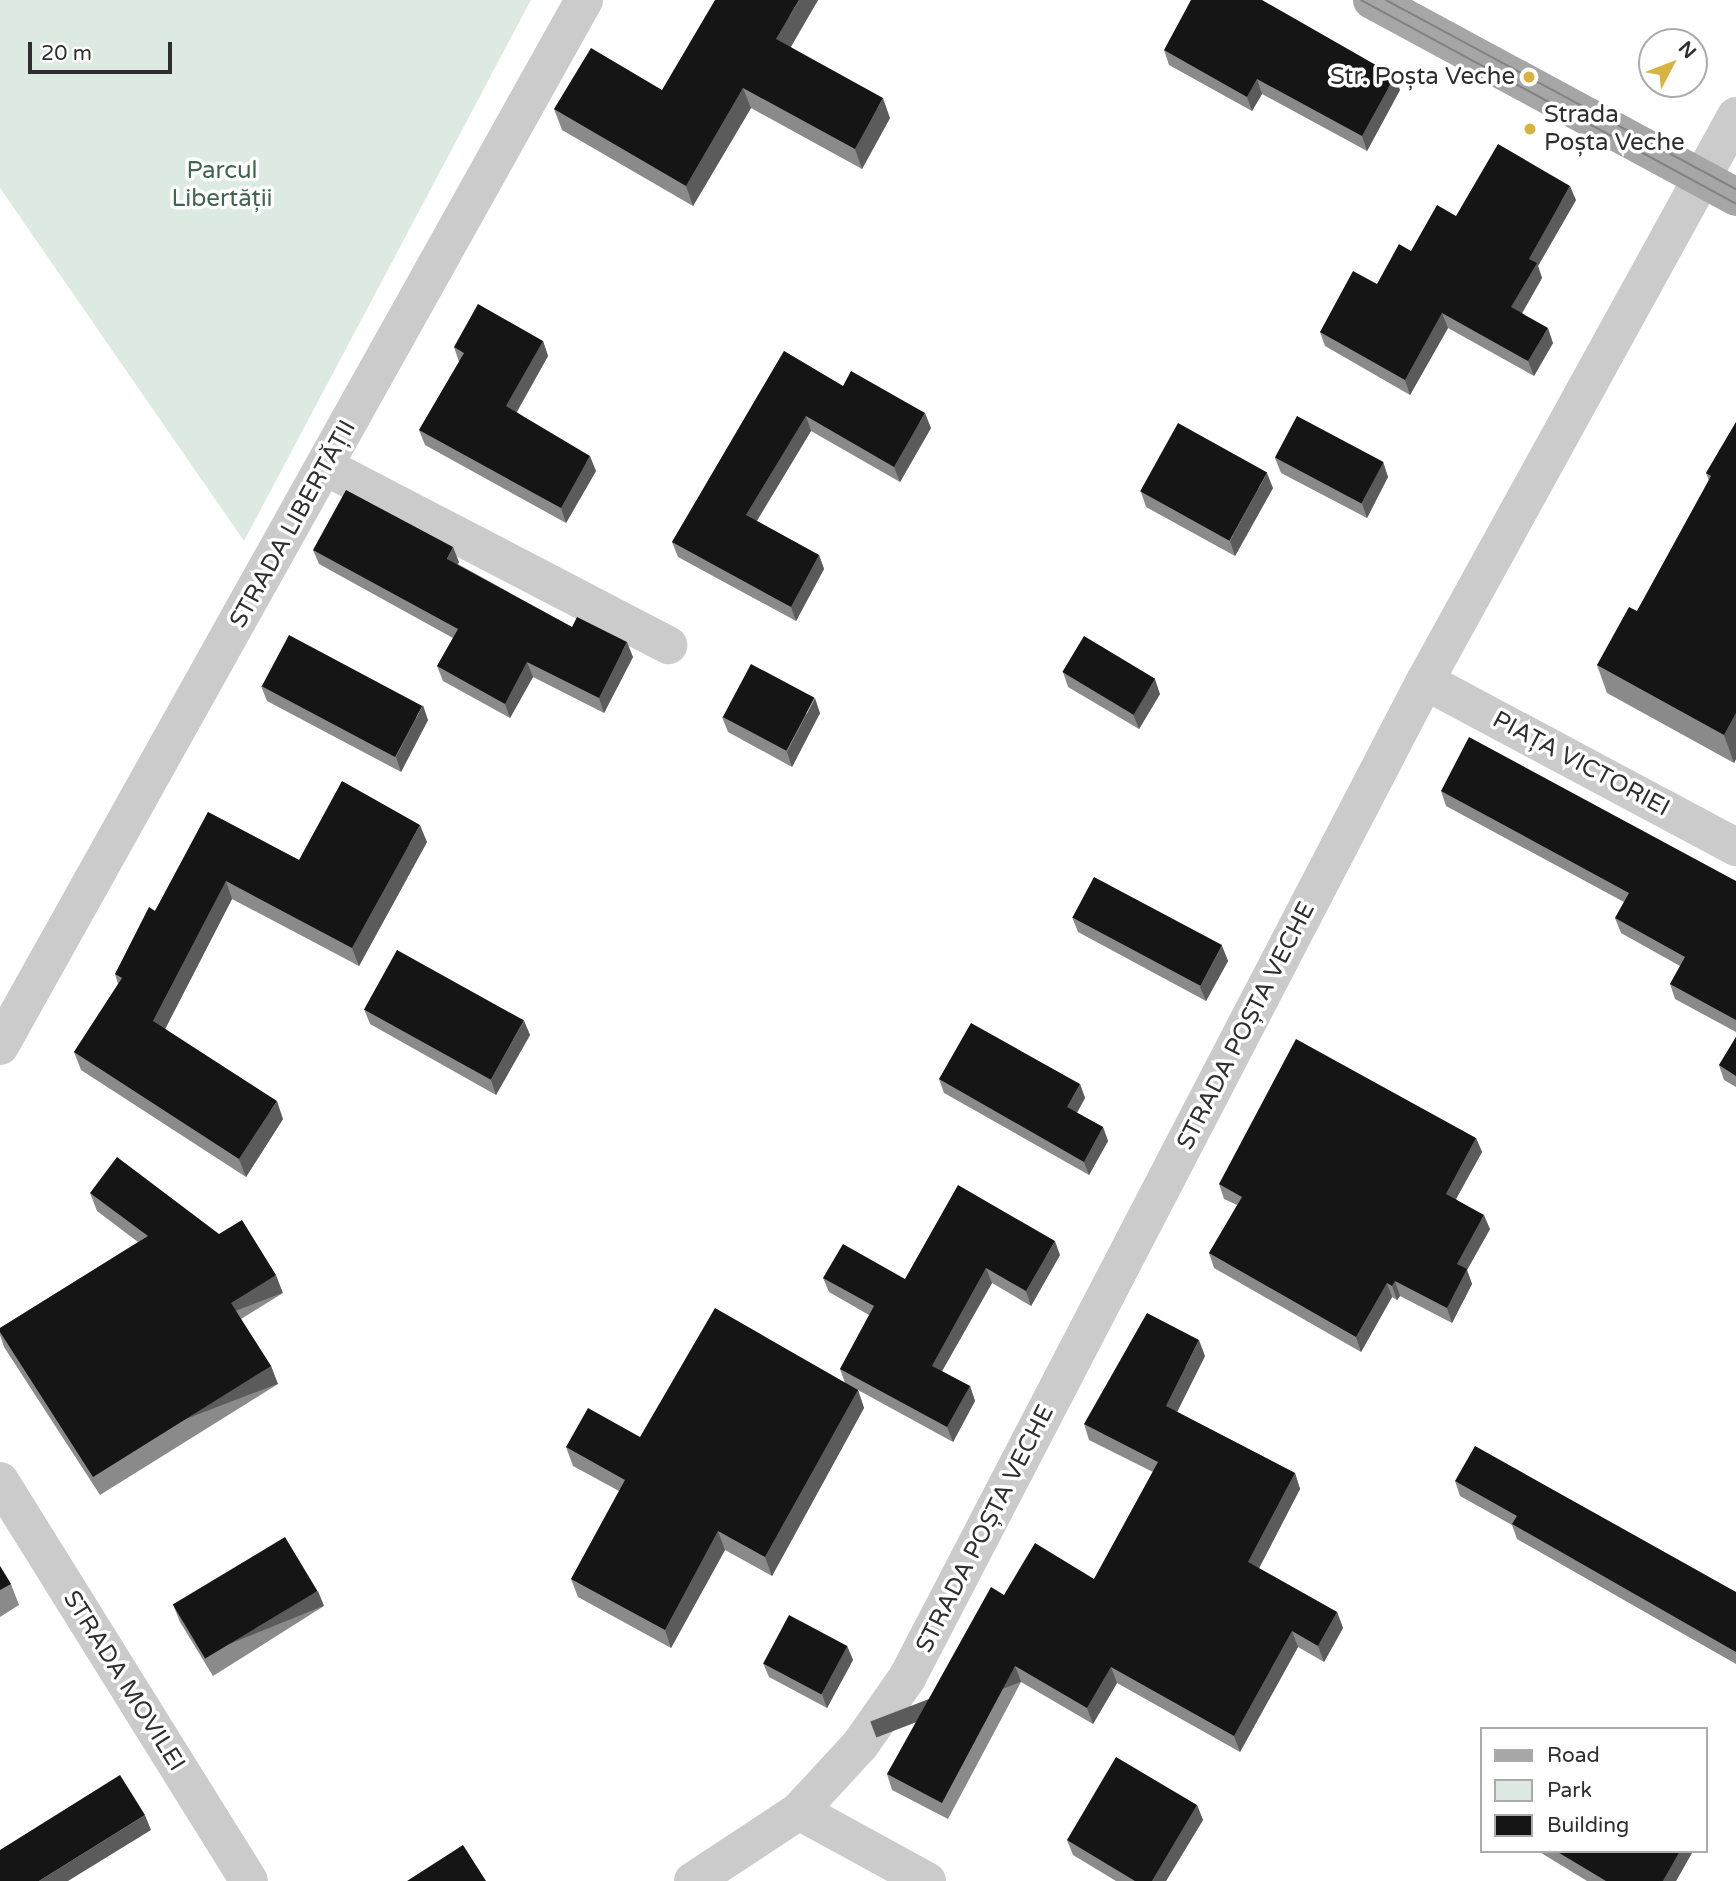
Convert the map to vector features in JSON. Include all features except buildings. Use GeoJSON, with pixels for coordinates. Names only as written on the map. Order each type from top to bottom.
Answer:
{"type":"FeatureCollection","features":[{"type":"Feature","properties":{"kind":"main road"},"geometry":{"type":"LineString","coordinates":[[1372,0],[1736,197]]}},
{"type":"Feature","properties":{"kind":"street","name":"STRADA LIBERTĂȚII"},"geometry":{"type":"LineString","coordinates":[[0,1046],[326,467],[584,0]]}},
{"type":"Feature","properties":{"kind":"street","name":"STRADA POȘTA VECHE"},"geometry":{"type":"LineString","coordinates":[[693,1881],[799,1811],[860,1745],[907,1678],[1425,681],[1736,116]]}},
{"type":"Feature","properties":{"kind":"street"},"geometry":{"type":"LineString","coordinates":[[326,467],[668,645]]}},
{"type":"Feature","properties":{"kind":"street","name":"PIAȚA VICTORIEI"},"geometry":{"type":"LineString","coordinates":[[1425,681],[1736,847]]}},
{"type":"Feature","properties":{"kind":"street","name":"STRADA MOVILEI"},"geometry":{"type":"LineString","coordinates":[[0,1480],[249,1881]]}},
{"type":"Feature","properties":{"kind":"street"},"geometry":{"type":"LineString","coordinates":[[799,1811],[927,1881]]}},
{"type":"Feature","properties":{"kind":"green space","name":"Parcul Libertății"},"geometry":{"type":"Polygon","coordinates":[[[0,0],[531,0],[244,541],[0,188],[0,0]]]}},
{"type":"Feature","properties":{"kind":"tram line"},"geometry":{"type":"LineString","coordinates":[[1361,0],[1736,204]]}},
{"type":"Feature","properties":{"kind":"tram line"},"geometry":{"type":"LineString","coordinates":[[1386,0],[1736,189]]}},
{"type":"Feature","properties":{"kind":"place","name":"Str. Poșta Veche"},"geometry":{"type":"Point","coordinates":[1529,77]}},
{"type":"Feature","properties":{"kind":"place","name":"Strada Poșta Veche"},"geometry":{"type":"Point","coordinates":[1530,129]}}]}
